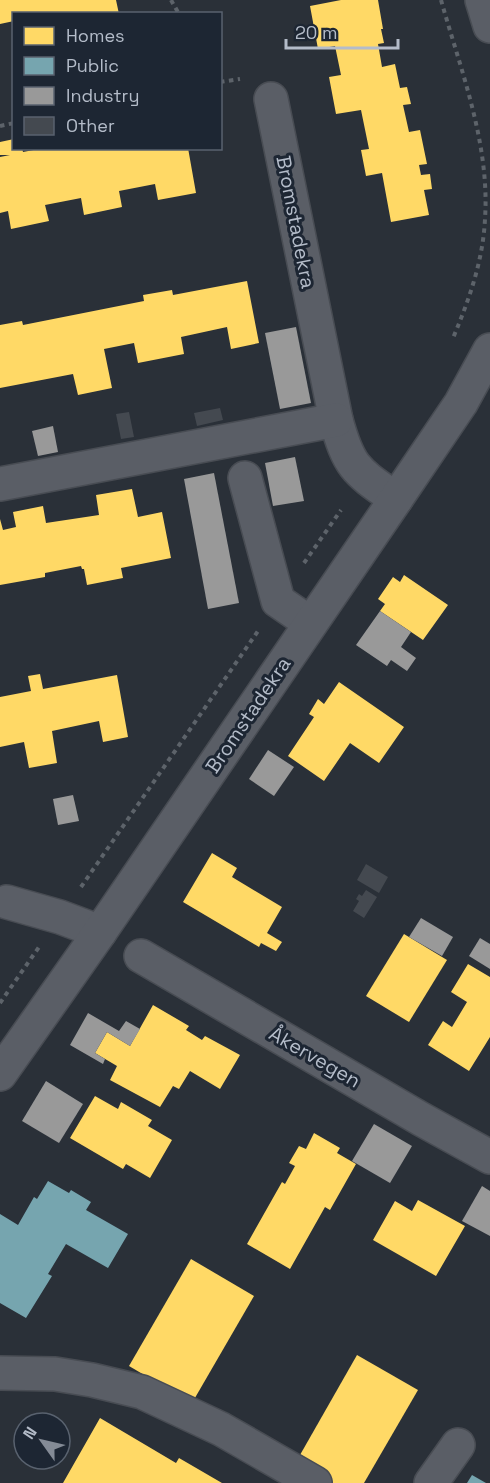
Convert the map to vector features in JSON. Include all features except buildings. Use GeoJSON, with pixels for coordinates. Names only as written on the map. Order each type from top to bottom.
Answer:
{"type":"FeatureCollection","features":[{"type":"Feature","properties":{"kind":"street"},"geometry":{"type":"LineString","coordinates":[[483,0],[490,26]]}},
{"type":"Feature","properties":{"kind":"street","name":"Bromstadekra"},"geometry":{"type":"LineString","coordinates":[[272,99],[336,420],[344,450],[364,477],[396,499]]}},
{"type":"Feature","properties":{"kind":"street","name":"Bromstadekra"},"geometry":{"type":"LineString","coordinates":[[0,1074],[100,932],[461,403],[490,350]]}},
{"type":"Feature","properties":{"kind":"street"},"geometry":{"type":"LineString","coordinates":[[0,484],[336,420]]}},
{"type":"Feature","properties":{"kind":"street"},"geometry":{"type":"LineString","coordinates":[[245,478],[278,600],[310,623]]}},
{"type":"Feature","properties":{"kind":"street"},"geometry":{"type":"LineString","coordinates":[[7,902],[60,917],[100,932]]}},
{"type":"Feature","properties":{"kind":"street","name":"Åkervegen"},"geometry":{"type":"LineString","coordinates":[[141,956],[490,1157]]}},
{"type":"Feature","properties":{"kind":"street"},"geometry":{"type":"LineString","coordinates":[[0,1372],[55,1374],[142,1392],[221,1429],[315,1483]]}},
{"type":"Feature","properties":{"kind":"street"},"geometry":{"type":"LineString","coordinates":[[431,1483],[458,1445]]}},
{"type":"Feature","properties":{"kind":"path"},"geometry":{"type":"LineString","coordinates":[[441,0],[480,141],[485,179],[485,219],[479,262],[467,305],[449,347]]}},
{"type":"Feature","properties":{"kind":"path"},"geometry":{"type":"LineString","coordinates":[[0,1003],[364,477]]}}]}
